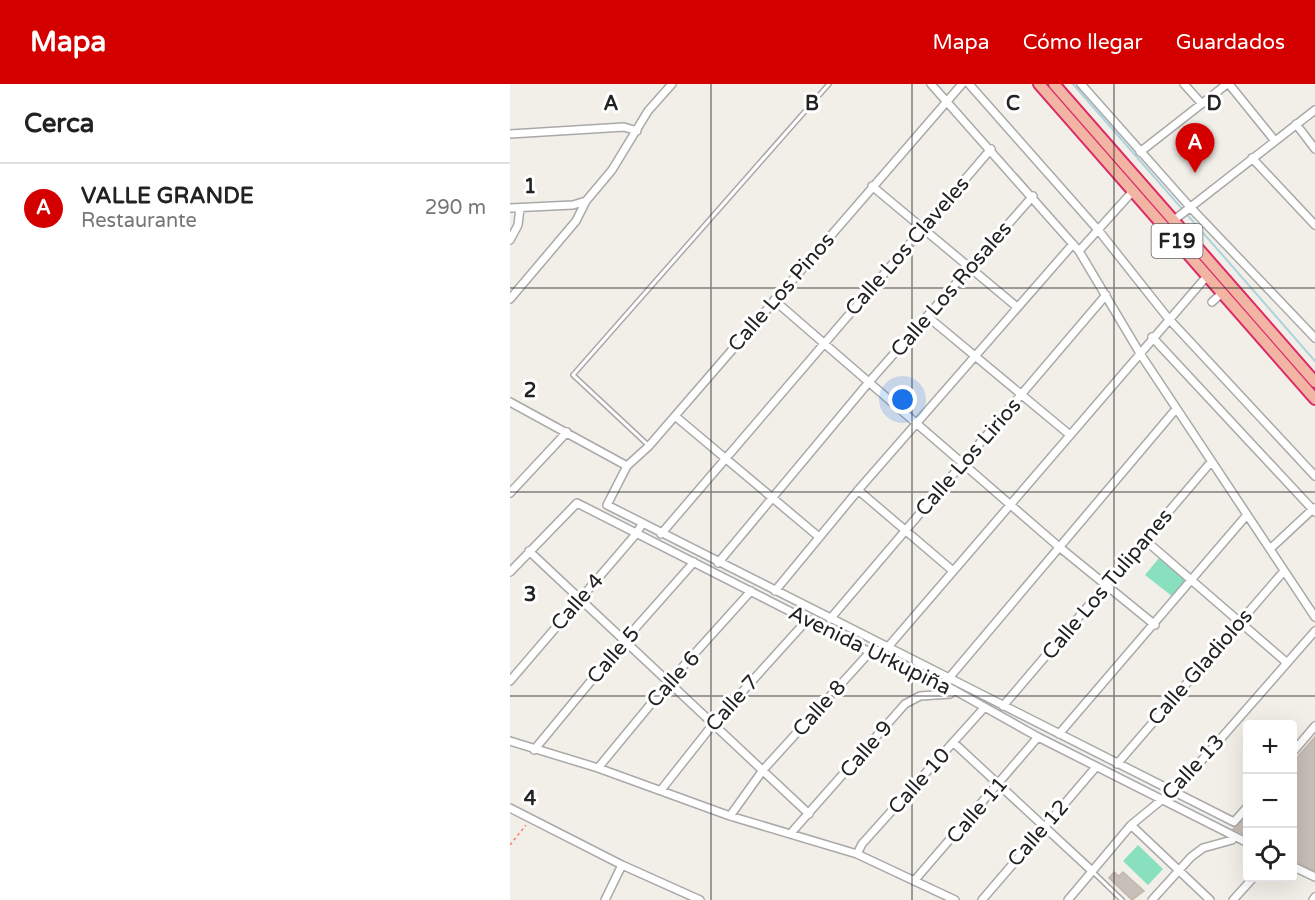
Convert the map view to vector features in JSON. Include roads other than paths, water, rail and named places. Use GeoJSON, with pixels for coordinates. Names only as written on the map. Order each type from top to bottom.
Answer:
{"type":"FeatureCollection","features":[{"type":"Feature","properties":{"kind":"highway","name":"F19"},"geometry":{"type":"LineString","coordinates":[[1039,84],[1315,399]]}},
{"type":"Feature","properties":{"kind":"highway","name":"F19"},"geometry":{"type":"LineString","coordinates":[[1054,84],[1176,219],[1315,382]]}},
{"type":"Feature","properties":{"kind":"street"},"geometry":{"type":"LineString","coordinates":[[510,299],[576,221],[586,201],[612,170],[648,111],[672,84]]}},
{"type":"Feature","properties":{"kind":"street"},"geometry":{"type":"LineString","coordinates":[[931,84],[1079,251],[1141,355],[1314,615]]}},
{"type":"Feature","properties":{"kind":"street","name":"Calle Los Pinos"},"geometry":{"type":"LineString","coordinates":[[642,524],[607,505],[627,466],[649,446],[962,84]]}},
{"type":"Feature","properties":{"kind":"street"},"geometry":{"type":"LineString","coordinates":[[969,84],[1099,231],[1168,318],[1315,476]]}},
{"type":"Feature","properties":{"kind":"street"},"geometry":{"type":"LineString","coordinates":[[1081,84],[1188,209],[1315,338]]}},
{"type":"Feature","properties":{"kind":"street"},"geometry":{"type":"LineString","coordinates":[[1184,84],[1202,104]]}},
{"type":"Feature","properties":{"kind":"street"},"geometry":{"type":"LineString","coordinates":[[1140,153],[1228,84],[1275,141]]}},
{"type":"Feature","properties":{"kind":"street"},"geometry":{"type":"LineString","coordinates":[[1176,219],[1315,110]]}},
{"type":"Feature","properties":{"kind":"street"},"geometry":{"type":"LineString","coordinates":[[1296,124],[1315,149]]}},
{"type":"Feature","properties":{"kind":"street"},"geometry":{"type":"LineString","coordinates":[[510,134],[624,127],[637,131]]}},
{"type":"Feature","properties":{"kind":"street","name":"Calle Los Claveles"},"geometry":{"type":"LineString","coordinates":[[662,534],[726,456],[991,149]]}},
{"type":"Feature","properties":{"kind":"street"},"geometry":{"type":"LineString","coordinates":[[1252,158],[1315,225]]}},
{"type":"Feature","properties":{"kind":"street"},"geometry":{"type":"LineString","coordinates":[[872,186],[1017,307]]}},
{"type":"Feature","properties":{"kind":"street"},"geometry":{"type":"LineString","coordinates":[[1079,251],[1133,191]]}},
{"type":"Feature","properties":{"kind":"street","name":"Calle Los Rosales"},"geometry":{"type":"LineString","coordinates":[[718,563],[869,382],[1032,196]]}},
{"type":"Feature","properties":{"kind":"street"},"geometry":{"type":"LineString","coordinates":[[510,208],[573,205],[586,201]]}},
{"type":"Feature","properties":{"kind":"street"},"geometry":{"type":"LineString","coordinates":[[510,240],[518,225],[520,208]]}},
{"type":"Feature","properties":{"kind":"street"},"geometry":{"type":"LineString","coordinates":[[776,591],[858,490],[1073,244]]}},
{"type":"Feature","properties":{"kind":"street"},"geometry":{"type":"LineString","coordinates":[[888,646],[1141,355],[1168,318],[1207,276]]}},
{"type":"Feature","properties":{"kind":"street"},"geometry":{"type":"LineString","coordinates":[[1212,302],[1222,293]]}},
{"type":"Feature","properties":{"kind":"street","name":"Calle Los Lirios"},"geometry":{"type":"LineString","coordinates":[[830,619],[1106,296]]}},
{"type":"Feature","properties":{"kind":"street"},"geometry":{"type":"LineString","coordinates":[[774,300],[1106,587],[1155,625]]}},
{"type":"Feature","properties":{"kind":"street"},"geometry":{"type":"LineString","coordinates":[[928,317],[1070,435]]}},
{"type":"Feature","properties":{"kind":"street"},"geometry":{"type":"LineString","coordinates":[[1152,337],[1314,509],[1270,549]]}},
{"type":"Feature","properties":{"kind":"street"},"geometry":{"type":"LineString","coordinates":[[511,404],[627,466]]}},
{"type":"Feature","properties":{"kind":"street"},"geometry":{"type":"LineString","coordinates":[[949,678],[1058,546],[1176,409]]}},
{"type":"Feature","properties":{"kind":"street"},"geometry":{"type":"LineString","coordinates":[[675,416],[726,456],[819,537]]}},
{"type":"Feature","properties":{"kind":"street"},"geometry":{"type":"LineString","coordinates":[[510,493],[567,432]]}},
{"type":"Feature","properties":{"kind":"street","name":"Calle Los Tulipanes"},"geometry":{"type":"LineString","coordinates":[[1003,706],[1211,462]]}},
{"type":"Feature","properties":{"kind":"street"},"geometry":{"type":"LineString","coordinates":[[858,490],[953,571]]}},
{"type":"Feature","properties":{"kind":"street","name":"Avenida Urkupiña"},"geometry":{"type":"LineString","coordinates":[[529,551],[577,503],[870,652],[954,690],[983,709],[1243,841]]}},
{"type":"Feature","properties":{"kind":"street"},"geometry":{"type":"LineString","coordinates":[[1059,734],[1155,625],[1246,516]]}},
{"type":"Feature","properties":{"kind":"street"},"geometry":{"type":"LineString","coordinates":[[642,524],[1234,822],[1243,812]]}},
{"type":"Feature","properties":{"kind":"street","name":"Calle 4"},"geometry":{"type":"LineString","coordinates":[[510,681],[636,534],[642,524]]}},
{"type":"Feature","properties":{"kind":"street"},"geometry":{"type":"LineString","coordinates":[[1145,540],[1286,662]]}},
{"type":"Feature","properties":{"kind":"street"},"geometry":{"type":"LineString","coordinates":[[510,572],[529,551],[809,814]]}},
{"type":"Feature","properties":{"kind":"street","name":"Calle 5"},"geometry":{"type":"LineString","coordinates":[[534,750],[624,641],[694,562]]}},
{"type":"Feature","properties":{"kind":"street","name":"Calle Gladiolos"},"geometry":{"type":"LineString","coordinates":[[1117,764],[1284,571]]}},
{"type":"Feature","properties":{"kind":"street","name":"Calle 6"},"geometry":{"type":"LineString","coordinates":[[598,768],[669,682],[752,591]]}},
{"type":"Feature","properties":{"kind":"street","name":"Calle 7"},"geometry":{"type":"LineString","coordinates":[[661,790],[714,723],[808,619]]}},
{"type":"Feature","properties":{"kind":"street","name":"Calle 13"},"geometry":{"type":"LineString","coordinates":[[1068,900],[1131,825],[1173,792],[1315,631]]}},
{"type":"Feature","properties":{"kind":"street","name":"Calle 8"},"geometry":{"type":"LineString","coordinates":[[730,816],[763,770],[870,652],[888,646]]}},
{"type":"Feature","properties":{"kind":"street","name":"Calle 9"},"geometry":{"type":"LineString","coordinates":[[791,833],[905,704],[913,698],[950,694],[954,690]]}},
{"type":"Feature","properties":{"kind":"street","name":"Calle 10"},"geometry":{"type":"LineString","coordinates":[[856,854],[862,844],[983,709]]}},
{"type":"Feature","properties":{"kind":"street"},"geometry":{"type":"LineString","coordinates":[[1297,748],[1315,726]]}},
{"type":"Feature","properties":{"kind":"street","name":"Calle 11"},"geometry":{"type":"LineString","coordinates":[[914,881],[1038,737]]}},
{"type":"Feature","properties":{"kind":"street"},"geometry":{"type":"LineString","coordinates":[[510,741],[598,768],[730,816],[856,854],[955,900]]}},
{"type":"Feature","properties":{"kind":"street"},"geometry":{"type":"LineString","coordinates":[[954,743],[1091,870]]}},
{"type":"Feature","properties":{"kind":"street","name":"Calle 12"},"geometry":{"type":"LineString","coordinates":[[982,900],[1096,767]]}},
{"type":"Feature","properties":{"kind":"street"},"geometry":{"type":"LineString","coordinates":[[510,808],[622,865],[700,900]]}},
{"type":"Feature","properties":{"kind":"street"},"geometry":{"type":"LineString","coordinates":[[1131,825],[1209,900]]}},
{"type":"Feature","properties":{"kind":"street"},"geometry":{"type":"LineString","coordinates":[[1152,900],[1178,870],[1203,848],[1234,837]]}},
{"type":"Feature","properties":{"kind":"street"},"geometry":{"type":"LineString","coordinates":[[605,900],[622,865]]}},
{"type":"Feature","properties":{"kind":"street"},"geometry":{"type":"LineString","coordinates":[[1297,868],[1315,877]]}},
{"type":"Feature","properties":{"kind":"street"},"geometry":{"type":"LineString","coordinates":[[1233,900],[1249,882]]}},
{"type":"Feature","properties":{"kind":"lane"},"geometry":{"type":"LineString","coordinates":[[649,446],[573,375],[829,84]]}},
{"type":"Feature","properties":{"kind":"lane"},"geometry":{"type":"LineString","coordinates":[[1091,870],[1122,900]]}},
{"type":"Feature","properties":{"kind":"waterway"},"geometry":{"type":"LineString","coordinates":[[1073,84],[1315,361]]}},
{"type":"Feature","properties":{"kind":"place","name":"VALLE GRANDE"},"geometry":{"type":"Point","coordinates":[1195,173]}}]}
